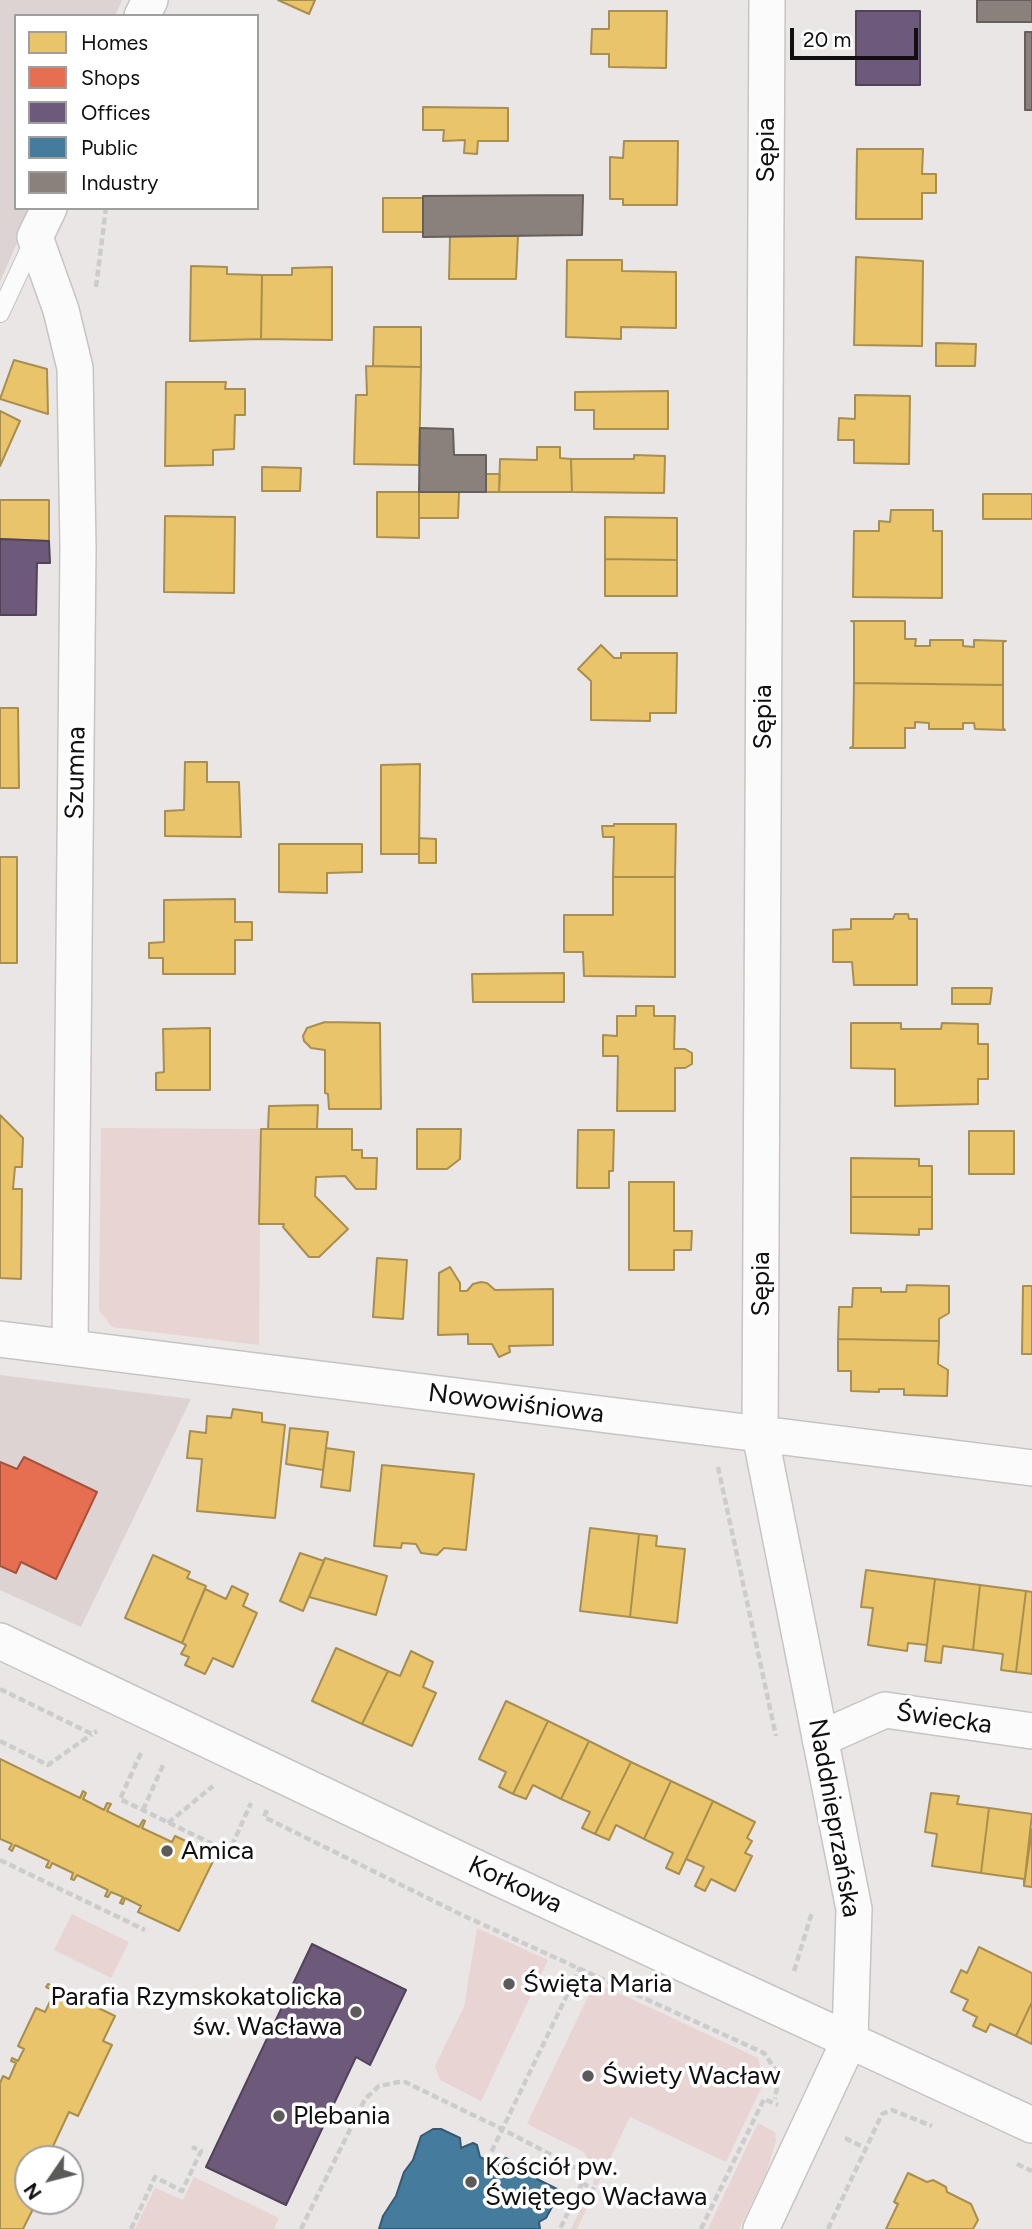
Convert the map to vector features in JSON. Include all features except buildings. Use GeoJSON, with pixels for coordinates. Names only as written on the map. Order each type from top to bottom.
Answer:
{"type":"FeatureCollection","features":[{"type":"Feature","properties":{"kind":"street","name":"Sępia"},"geometry":{"type":"LineString","coordinates":[[760,1434],[767,0]]}},
{"type":"Feature","properties":{"kind":"street","name":"Szumna"},"geometry":{"type":"LineString","coordinates":[[42,223],[75,368],[78,548],[70,1347]]}},
{"type":"Feature","properties":{"kind":"street","name":"Nowowiśniowa"},"geometry":{"type":"LineString","coordinates":[[0,1339],[1032,1468]]}},
{"type":"Feature","properties":{"kind":"street","name":"Naddnieprzańska"},"geometry":{"type":"LineString","coordinates":[[760,1434],[854,1909],[850,2039],[761,2229]]}},
{"type":"Feature","properties":{"kind":"street","name":"Korkowa"},"geometry":{"type":"LineString","coordinates":[[0,1641],[481,1870],[1032,2125]]}},
{"type":"Feature","properties":{"kind":"street","name":"Świecka"},"geometry":{"type":"LineString","coordinates":[[820,1739],[885,1710],[1032,1731]]}},
{"type":"Feature","properties":{"kind":"lane"},"geometry":{"type":"LineString","coordinates":[[0,313],[42,223]]}},
{"type":"Feature","properties":{"kind":"path"},"geometry":{"type":"LineString","coordinates":[[0,1741],[48,1765],[92,1734]]}},
{"type":"Feature","properties":{"kind":"path"},"geometry":{"type":"LineString","coordinates":[[146,1742],[120,1799],[229,1852],[256,1793]]}},
{"type":"Feature","properties":{"kind":"path"},"geometry":{"type":"LineString","coordinates":[[143,1810],[169,1752]]}},
{"type":"Feature","properties":{"kind":"path"},"geometry":{"type":"LineString","coordinates":[[168,1823],[214,1785]]}},
{"type":"Feature","properties":{"kind":"path"},"geometry":{"type":"LineString","coordinates":[[0,1860],[145,1930]]}},
{"type":"Feature","properties":{"kind":"path"},"geometry":{"type":"LineString","coordinates":[[762,1999],[775,1971],[792,1977],[814,1906]]}},
{"type":"Feature","properties":{"kind":"path"},"geometry":{"type":"LineString","coordinates":[[487,2161],[580,1968]]}},
{"type":"Feature","properties":{"kind":"path"},"geometry":{"type":"LineString","coordinates":[[300,2229],[365,2099],[379,2087],[391,2082],[405,2082],[578,2169],[582,2183],[559,2229]]}},
{"type":"Feature","properties":{"kind":"path"},"geometry":{"type":"LineString","coordinates":[[701,2229],[764,2099],[775,2104]]}},
{"type":"Feature","properties":{"kind":"path"},"geometry":{"type":"LineString","coordinates":[[828,2229],[882,2114],[892,2110],[938,2129]]}},
{"type":"Feature","properties":{"kind":"path"},"geometry":{"type":"LineString","coordinates":[[131,2229],[155,2177],[182,2191],[201,2151],[192,2147]]}},
{"type":"Feature","properties":{"kind":"path"},"geometry":{"type":"LineString","coordinates":[[1009,2160],[1032,2171]]}},
{"type":"Feature","properties":{"kind":"path"},"geometry":{"type":"LineString","coordinates":[[582,2183],[595,2190]]}},
{"type":"Feature","properties":{"kind":"shaded area"},"geometry":{"type":"Polygon","coordinates":[[[0,0],[122,0],[116,14],[14,14],[14,210],[31,210],[0,282],[0,0]]]}},
{"type":"Feature","properties":{"kind":"shaded area"},"geometry":{"type":"Polygon","coordinates":[[[101,1128],[261,1129],[259,1345],[112,1327],[99,1310],[101,1128]]]}},
{"type":"Feature","properties":{"kind":"shaded area"},"geometry":{"type":"Polygon","coordinates":[[[0,1375],[191,1399],[81,1627],[0,1590],[0,1375]]]}},
{"type":"Feature","properties":{"kind":"shaded area"},"geometry":{"type":"Polygon","coordinates":[[[72,1914],[129,1942],[111,1978],[54,1950],[72,1914]]]}},
{"type":"Feature","properties":{"kind":"shaded area"},"geometry":{"type":"Polygon","coordinates":[[[477,1928],[548,1960],[481,2101],[440,2080],[435,2066],[464,2007],[477,1928]]]}},
{"type":"Feature","properties":{"kind":"shaded area"},"geometry":{"type":"Polygon","coordinates":[[[595,1982],[758,2058],[764,2082],[726,2162],[630,2117],[597,2186],[593,2184],[595,2170],[584,2152],[527,2124],[595,1982]]]}},
{"type":"Feature","properties":{"kind":"shaded area"},"geometry":{"type":"Polygon","coordinates":[[[758,2123],[775,2132],[776,2141],[765,2176],[739,2229],[708,2229],[758,2123]]]}},
{"type":"Feature","properties":{"kind":"shaded area"},"geometry":{"type":"Polygon","coordinates":[[[194,2177],[279,2218],[274,2229],[135,2229],[155,2188],[183,2200],[194,2177]]]}},
{"type":"Feature","properties":{"kind":"shaded area"},"geometry":{"type":"Polygon","coordinates":[[[590,2190],[594,2193],[577,2229],[571,2229],[590,2190]]]}},
{"type":"Feature","properties":{"kind":"place","name":"Amica"},"geometry":{"type":"Point","coordinates":[167,1851]}},
{"type":"Feature","properties":{"kind":"place","name":"Święta Maria"},"geometry":{"type":"Point","coordinates":[509,1984]}},
{"type":"Feature","properties":{"kind":"place","name":"Parafia Rzymskokatolicka św. Wacława"},"geometry":{"type":"Point","coordinates":[356,2012]}},
{"type":"Feature","properties":{"kind":"place","name":"Świety Wacław"},"geometry":{"type":"Point","coordinates":[588,2076]}},
{"type":"Feature","properties":{"kind":"place","name":"Plebania"},"geometry":{"type":"Point","coordinates":[279,2116]}},
{"type":"Feature","properties":{"kind":"place","name":"Kościół pw. Świętego Wacława"},"geometry":{"type":"Point","coordinates":[471,2182]}}]}
